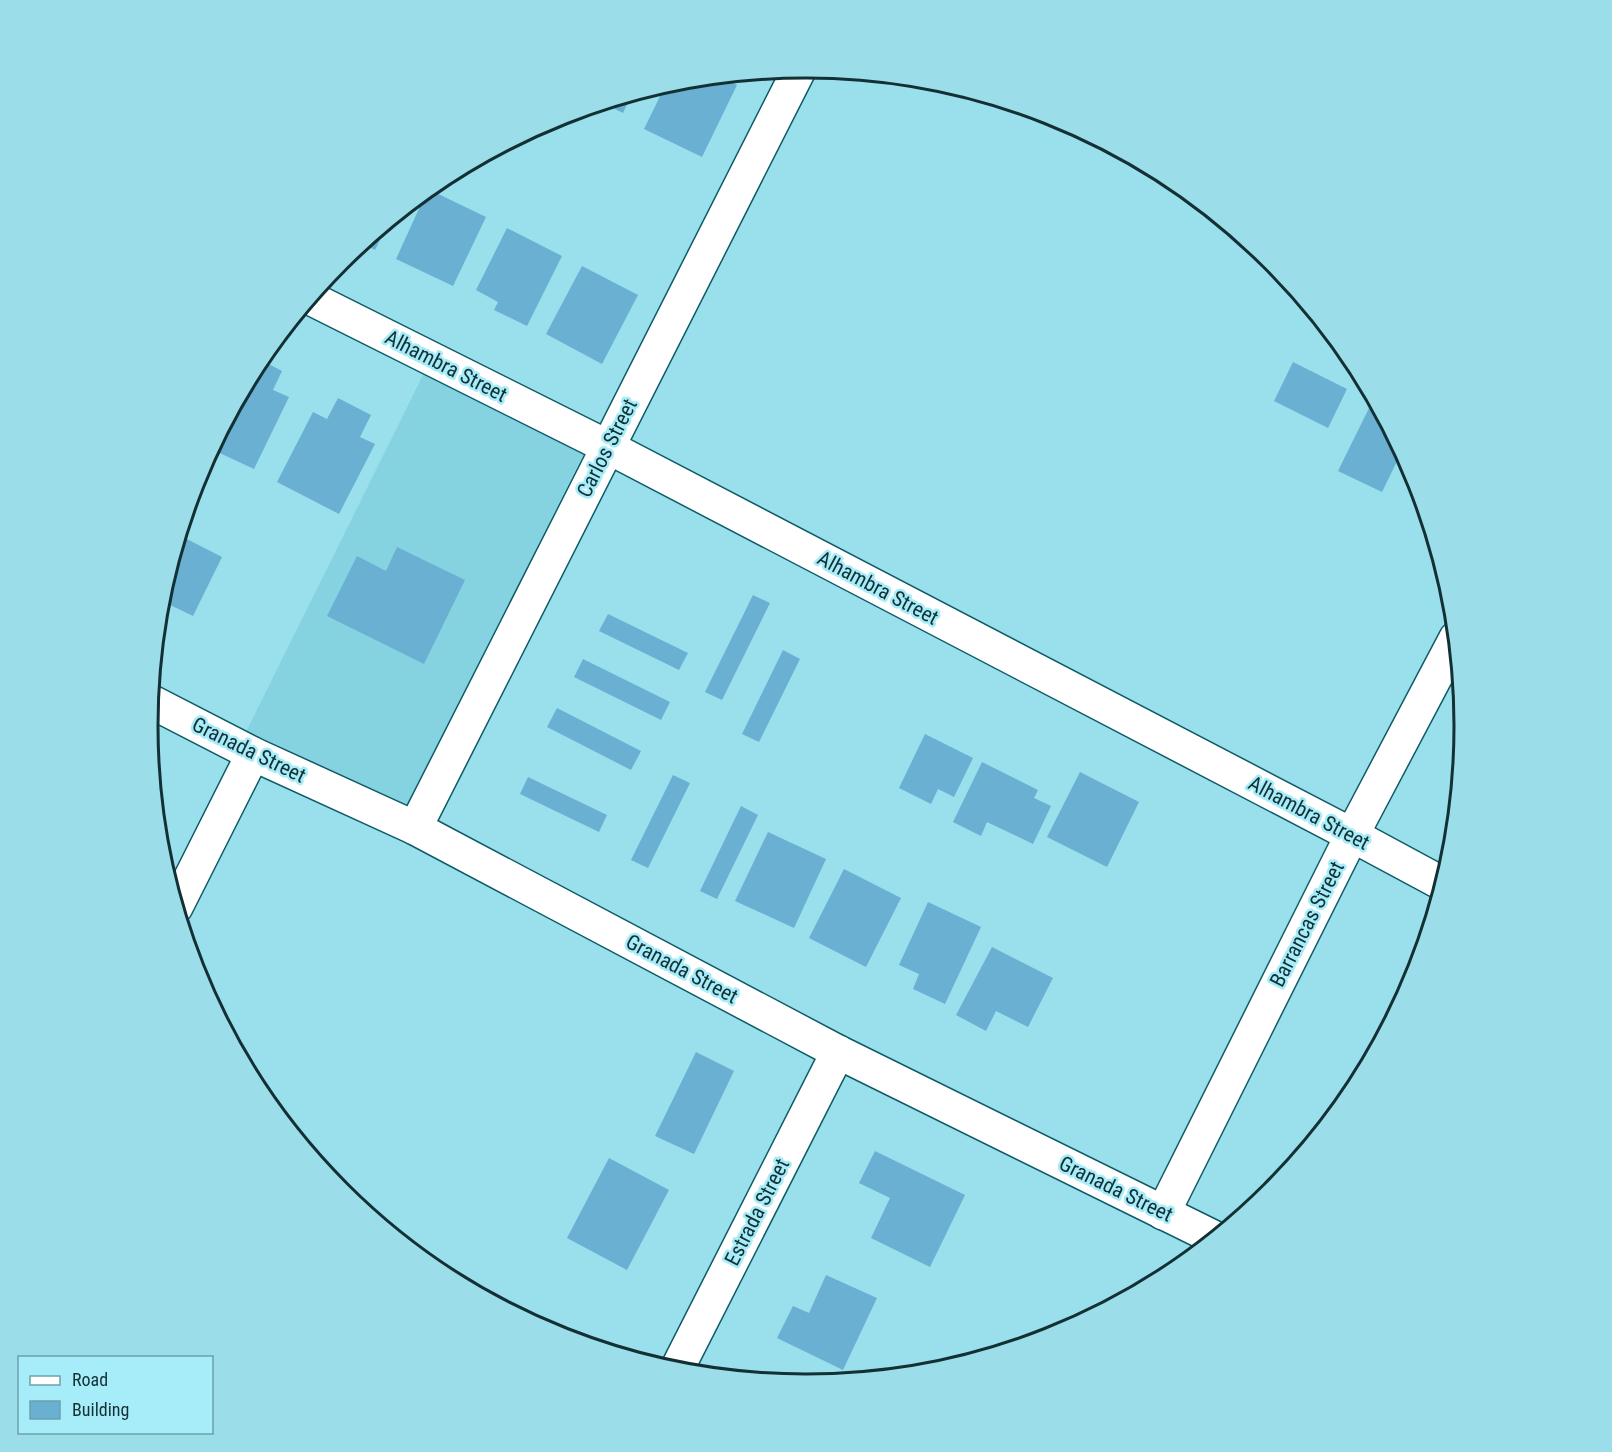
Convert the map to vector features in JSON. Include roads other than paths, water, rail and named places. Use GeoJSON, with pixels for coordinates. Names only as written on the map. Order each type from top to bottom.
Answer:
{"type":"FeatureCollection","features":[{"type":"Feature","properties":{"kind":"street","name":"Carlos Street"},"geometry":{"type":"LineString","coordinates":[[415,828],[795,78]]}},
{"type":"Feature","properties":{"kind":"street","name":"Alhambra Street"},"geometry":{"type":"LineString","coordinates":[[317,301],[608,447],[1435,880]]}},
{"type":"Feature","properties":{"kind":"street","name":"Barrancas Street"},"geometry":{"type":"LineString","coordinates":[[1163,1213],[1352,835],[1449,651]]}},
{"type":"Feature","properties":{"kind":"street","name":"Granada Street"},"geometry":{"type":"LineString","coordinates":[[159,704],[254,754],[415,828],[838,1052],[1207,1234]]}},
{"type":"Feature","properties":{"kind":"street"},"geometry":{"type":"LineString","coordinates":[[181,897],[254,754]]}},
{"type":"Feature","properties":{"kind":"street","name":"Estrada Street"},"geometry":{"type":"LineString","coordinates":[[681,1362],[838,1052]]}}]}
